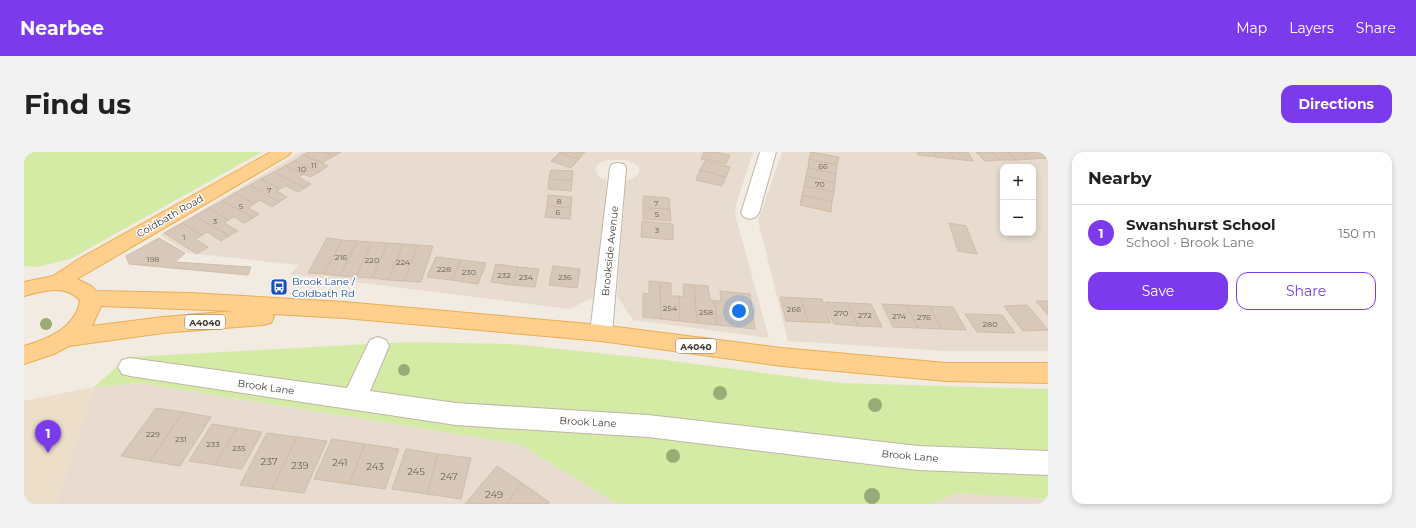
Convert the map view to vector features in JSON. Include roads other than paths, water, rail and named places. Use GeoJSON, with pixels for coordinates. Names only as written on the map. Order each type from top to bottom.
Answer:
{"type":"FeatureCollection","features":[{"type":"Feature","properties":{"kind":"main road","name":"Coldbath Road"},"geometry":{"type":"LineString","coordinates":[[58,282],[86,264],[283,152]]}},
{"type":"Feature","properties":{"kind":"main road"},"geometry":{"type":"LineString","coordinates":[[24,289],[58,282],[75,285],[91,298],[91,309],[82,322],[67,338],[40,350],[24,355]]}},
{"type":"Feature","properties":{"kind":"main road","name":"A4040"},"geometry":{"type":"LineString","coordinates":[[91,298],[190,301],[344,310],[601,333],[782,357],[946,372],[1048,373]]}},
{"type":"Feature","properties":{"kind":"main road","name":"A4040"},"geometry":{"type":"LineString","coordinates":[[67,338],[163,325],[344,310]]}},
{"type":"Feature","properties":{"kind":"street"},"geometry":{"type":"LineString","coordinates":[[750,213],[768,152]]}},
{"type":"Feature","properties":{"kind":"street","name":"Brookside Avenue"},"geometry":{"type":"LineString","coordinates":[[601,333],[618,168]]}},
{"type":"Feature","properties":{"kind":"street"},"geometry":{"type":"LineString","coordinates":[[354,400],[378,346]]}},
{"type":"Feature","properties":{"kind":"street","name":"Brook Lane"},"geometry":{"type":"LineString","coordinates":[[130,367],[456,414],[648,426],[918,458],[1048,463]]}},
{"type":"Feature","properties":{"kind":"place","name":"Brook Lane / Coldbath Rd"},"geometry":{"type":"Point","coordinates":[279,287]}},
{"type":"Feature","properties":{"kind":"place","name":"Swanshurst School"},"geometry":{"type":"Point","coordinates":[48,453]}}]}
